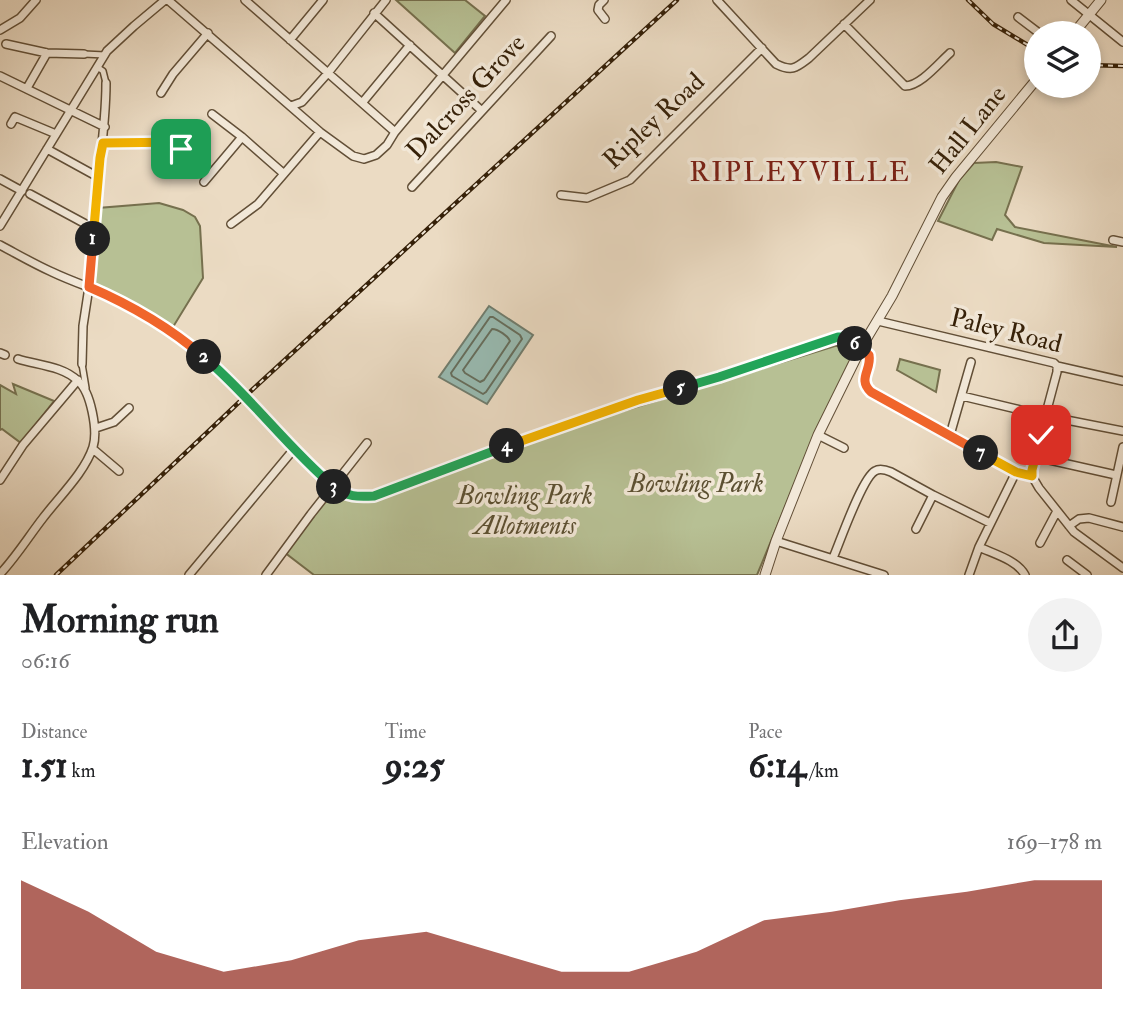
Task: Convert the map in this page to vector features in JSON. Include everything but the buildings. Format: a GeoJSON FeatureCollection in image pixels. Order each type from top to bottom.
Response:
{"type":"FeatureCollection","features":[{"type":"Feature","properties":{"kind":"street"},"geometry":{"type":"LineString","coordinates":[[0,30],[20,18],[36,0]]}},
{"type":"Feature","properties":{"kind":"street"},"geometry":{"type":"LineString","coordinates":[[0,226],[26,192],[47,149],[105,55],[134,26],[167,0],[320,132],[343,150],[364,159],[376,155],[387,145],[506,0]]}},
{"type":"Feature","properties":{"kind":"street"},"geometry":{"type":"LineString","coordinates":[[245,0],[395,132]]}},
{"type":"Feature","properties":{"kind":"street"},"geometry":{"type":"LineString","coordinates":[[255,8],[261,0]]}},
{"type":"Feature","properties":{"kind":"street"},"geometry":{"type":"LineString","coordinates":[[290,40],[323,0]]}},
{"type":"Feature","properties":{"kind":"street"},"geometry":{"type":"LineString","coordinates":[[291,106],[302,102],[328,73],[386,0]]}},
{"type":"Feature","properties":{"kind":"street"},"geometry":{"type":"LineString","coordinates":[[604,0],[598,10],[605,19]]}},
{"type":"Feature","properties":{"kind":"street"},"geometry":{"type":"LineString","coordinates":[[717,0],[776,64],[785,69],[798,66],[870,0]]}},
{"type":"Feature","properties":{"kind":"street"},"geometry":{"type":"LineString","coordinates":[[1071,0],[1123,42]]}},
{"type":"Feature","properties":{"kind":"street"},"geometry":{"type":"LineString","coordinates":[[1083,21],[1101,0]]}},
{"type":"Feature","properties":{"kind":"street"},"geometry":{"type":"LineString","coordinates":[[374,13],[482,111]]}},
{"type":"Feature","properties":{"kind":"street"},"geometry":{"type":"LineString","coordinates":[[1018,17],[1024,22]]}},
{"type":"Feature","properties":{"kind":"street"},"geometry":{"type":"LineString","coordinates":[[844,24],[905,86],[918,82],[950,53]]}},
{"type":"Feature","properties":{"kind":"street"},"geometry":{"type":"LineString","coordinates":[[161,93],[173,74],[208,33]]}},
{"type":"Feature","properties":{"kind":"street","name":"Dalcross Grove"},"geometry":{"type":"LineString","coordinates":[[412,187],[551,36]]}},
{"type":"Feature","properties":{"kind":"street"},"geometry":{"type":"LineString","coordinates":[[6,44],[47,53],[105,55]]}},
{"type":"Feature","properties":{"kind":"street"},"geometry":{"type":"LineString","coordinates":[[362,103],[410,46]]}},
{"type":"Feature","properties":{"kind":"street","name":"Ripley Road"},"geometry":{"type":"LineString","coordinates":[[561,195],[587,198],[630,180],[762,48]]}},
{"type":"Feature","properties":{"kind":"street"},"geometry":{"type":"LineString","coordinates":[[27,88],[47,53]]}},
{"type":"Feature","properties":{"kind":"street"},"geometry":{"type":"LineString","coordinates":[[2,573],[78,475],[93,449],[96,428],[82,364],[83,326],[104,127],[106,83],[103,71],[97,66]]}},
{"type":"Feature","properties":{"kind":"street"},"geometry":{"type":"LineString","coordinates":[[0,76],[104,127]]}},
{"type":"Feature","properties":{"kind":"street","name":"Hall Lane"},"geometry":{"type":"LineString","coordinates":[[765,575],[818,435],[942,197],[1024,95]]}},
{"type":"Feature","properties":{"kind":"street"},"geometry":{"type":"LineString","coordinates":[[212,114],[284,173]]}},
{"type":"Feature","properties":{"kind":"street"},"geometry":{"type":"LineString","coordinates":[[16,122],[56,134]]}},
{"type":"Feature","properties":{"kind":"street"},"geometry":{"type":"LineString","coordinates":[[103,143],[182,146],[185,132],[180,128]]}},
{"type":"Feature","properties":{"kind":"street"},"geometry":{"type":"LineString","coordinates":[[232,225],[258,204],[320,132]]}},
{"type":"Feature","properties":{"kind":"street"},"geometry":{"type":"LineString","coordinates":[[204,182],[242,137]]}},
{"type":"Feature","properties":{"kind":"street"},"geometry":{"type":"LineString","coordinates":[[47,149],[98,177]]}},
{"type":"Feature","properties":{"kind":"street"},"geometry":{"type":"LineString","coordinates":[[0,179],[93,228]]}},
{"type":"Feature","properties":{"kind":"street"},"geometry":{"type":"LineString","coordinates":[[1113,240],[1123,242]]}},
{"type":"Feature","properties":{"kind":"street"},"geometry":{"type":"LineString","coordinates":[[0,245],[51,272],[122,301],[172,331],[237,387],[294,449],[343,494],[374,496],[638,400],[719,377],[838,337],[844,337],[869,355],[865,383],[871,392],[1016,472],[1032,476]]}},
{"type":"Feature","properties":{"kind":"street","name":"Paley Road"},"geometry":{"type":"LineString","coordinates":[[878,321],[1123,380]]}},
{"type":"Feature","properties":{"kind":"street"},"geometry":{"type":"LineString","coordinates":[[2,354],[65,372],[86,389]]}},
{"type":"Feature","properties":{"kind":"street"},"geometry":{"type":"LineString","coordinates":[[950,435],[971,362]]}},
{"type":"Feature","properties":{"kind":"street"},"geometry":{"type":"LineString","coordinates":[[1057,366],[1032,476],[1069,526],[1123,568]]}},
{"type":"Feature","properties":{"kind":"street"},"geometry":{"type":"LineString","coordinates":[[0,480],[23,445],[78,380]]}},
{"type":"Feature","properties":{"kind":"street"},"geometry":{"type":"LineString","coordinates":[[962,396],[1123,431]]}},
{"type":"Feature","properties":{"kind":"street"},"geometry":{"type":"LineString","coordinates":[[96,428],[114,422],[129,408]]}},
{"type":"Feature","properties":{"kind":"street"},"geometry":{"type":"LineString","coordinates":[[818,435],[844,448]]}},
{"type":"Feature","properties":{"kind":"street"},"geometry":{"type":"LineString","coordinates":[[266,575],[367,443]]}},
{"type":"Feature","properties":{"kind":"street"},"geometry":{"type":"LineString","coordinates":[[1111,502],[1123,447]]}},
{"type":"Feature","properties":{"kind":"street"},"geometry":{"type":"LineString","coordinates":[[93,449],[118,471]]}},
{"type":"Feature","properties":{"kind":"street"},"geometry":{"type":"LineString","coordinates":[[189,575],[294,449]]}},
{"type":"Feature","properties":{"kind":"street"},"geometry":{"type":"LineString","coordinates":[[1045,459],[1116,475]]}},
{"type":"Feature","properties":{"kind":"street"},"geometry":{"type":"LineString","coordinates":[[833,558],[861,491],[875,470],[891,472],[990,523]]}},
{"type":"Feature","properties":{"kind":"street"},"geometry":{"type":"LineString","coordinates":[[969,575],[979,547],[1016,472]]}},
{"type":"Feature","properties":{"kind":"street"},"geometry":{"type":"LineString","coordinates":[[916,529],[933,495]]}},
{"type":"Feature","properties":{"kind":"street"},"geometry":{"type":"LineString","coordinates":[[1040,543],[1057,511]]}},
{"type":"Feature","properties":{"kind":"street"},"geometry":{"type":"LineString","coordinates":[[1069,526],[1079,519],[1089,518],[1123,527]]}},
{"type":"Feature","properties":{"kind":"street"},"geometry":{"type":"LineString","coordinates":[[776,541],[884,575]]}},
{"type":"Feature","properties":{"kind":"street"},"geometry":{"type":"LineString","coordinates":[[979,547],[1016,564],[1025,575]]}},
{"type":"Feature","properties":{"kind":"street"},"geometry":{"type":"LineString","coordinates":[[1067,560],[1087,575]]}},
{"type":"Feature","properties":{"kind":"green space"},"geometry":{"type":"Polygon","coordinates":[[[396,0],[465,0],[485,16],[455,53],[396,0]]]}},
{"type":"Feature","properties":{"kind":"green space"},"geometry":{"type":"Polygon","coordinates":[[[996,162],[1022,167],[1005,215],[1015,227],[1117,247],[1044,243],[997,229],[992,240],[938,221],[959,180],[974,163],[996,162]]]}},
{"type":"Feature","properties":{"kind":"green space"},"geometry":{"type":"Polygon","coordinates":[[[159,203],[183,210],[195,217],[200,226],[203,278],[173,327],[128,300],[95,288],[98,208],[159,203]]]}},
{"type":"Feature","properties":{"kind":"green space","name":"Bowling Park"},"geometry":{"type":"Polygon","coordinates":[[[835,346],[847,346],[856,353],[819,425],[757,575],[314,575],[284,552],[333,486],[343,494],[374,496],[500,449],[835,346]]]}},
{"type":"Feature","properties":{"kind":"green space"},"geometry":{"type":"Polygon","coordinates":[[[900,359],[940,370],[936,392],[897,370],[900,359]]]}},
{"type":"Feature","properties":{"kind":"green space"},"geometry":{"type":"Polygon","coordinates":[[[13,384],[54,401],[21,443],[0,430],[0,385],[16,394],[13,384]]]}},
{"type":"Feature","properties":{"kind":"water"},"geometry":{"type":"Polygon","coordinates":[[[489,306],[533,335],[487,404],[439,377],[489,306]]]}},
{"type":"Feature","properties":{"kind":"railway"},"geometry":{"type":"LineString","coordinates":[[56,575],[252,390],[677,0]]}},
{"type":"Feature","properties":{"kind":"railway"},"geometry":{"type":"LineString","coordinates":[[968,0],[993,24],[1024,43]]}},
{"type":"Feature","properties":{"kind":"railway"},"geometry":{"type":"LineString","coordinates":[[1101,65],[1123,66]]}},
{"type":"Feature","properties":{"kind":"district","name":"RIPLEYVILLE"},"geometry":{"type":"Point","coordinates":[800,172]}},
{"type":"Feature","properties":{"kind":"route"},"geometry":{"type":"LineString","coordinates":[[181,149],[183,142],[103,143],[89,287],[122,301],[172,331],[197,351],[237,387],[312,468],[343,494],[374,496],[638,400],[719,377],[838,337],[844,337],[869,355],[865,383],[871,392],[1016,472],[1032,476],[1041,435]]}},
{"type":"Feature","properties":{"kind":"park label","name":"Bowling Park Allotments"},"geometry":{"type":"Point","coordinates":[525,511]}}]}
